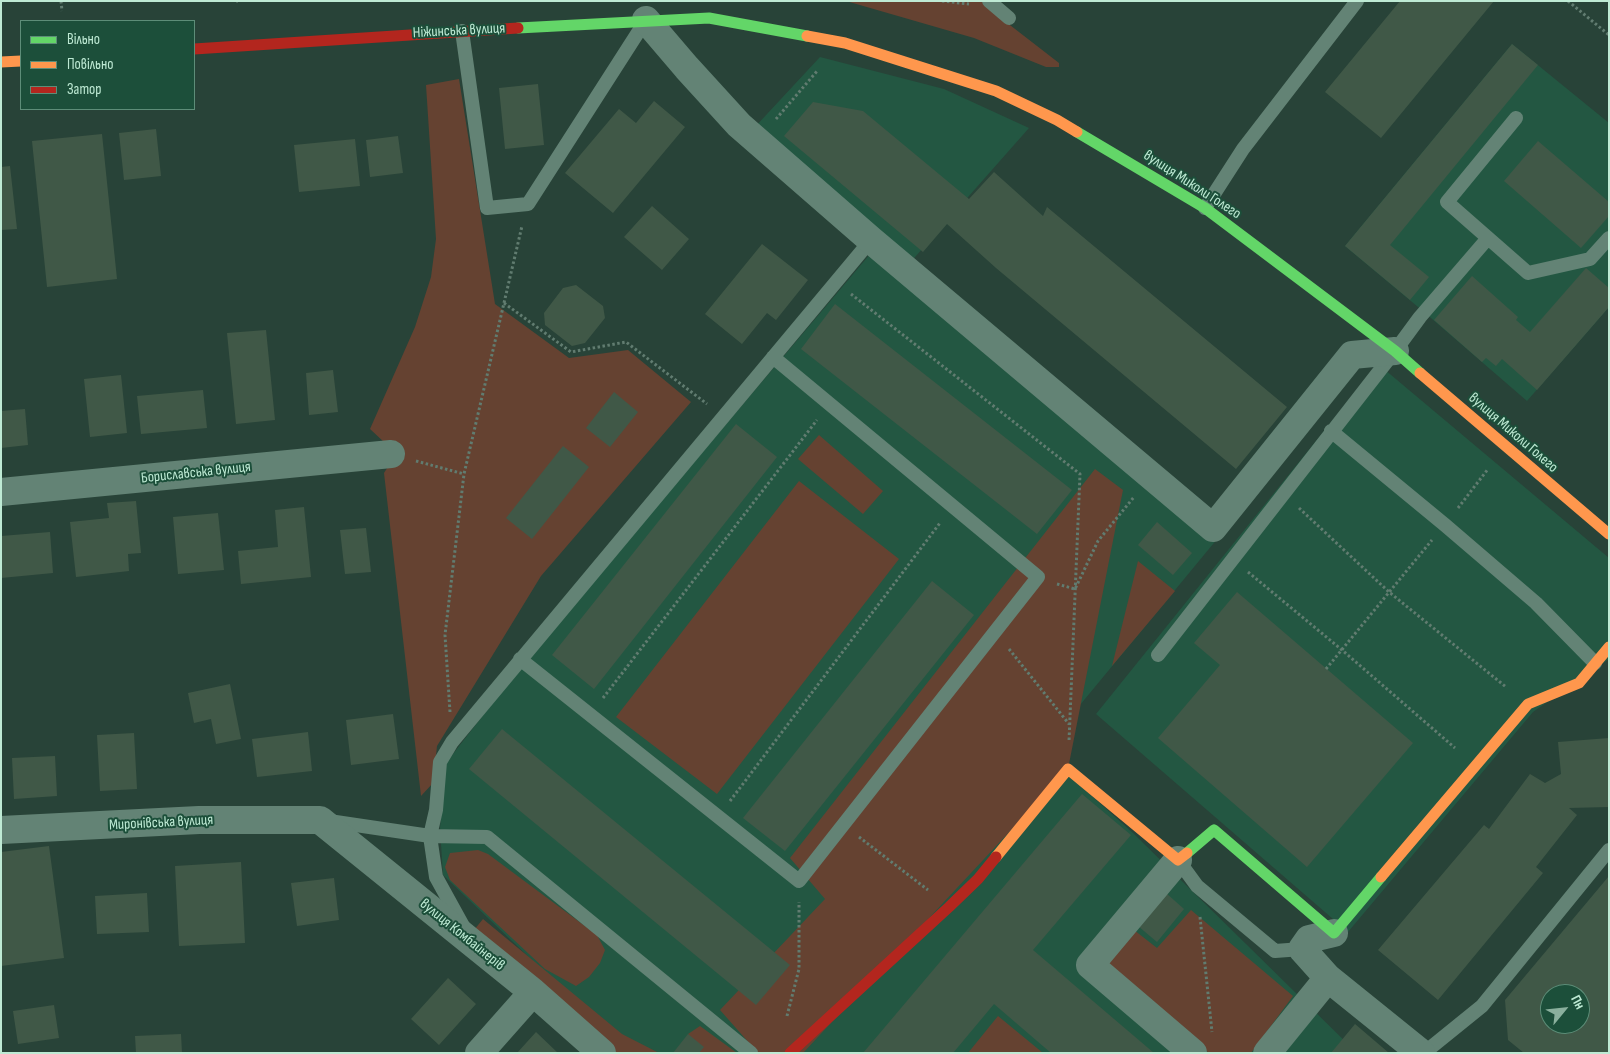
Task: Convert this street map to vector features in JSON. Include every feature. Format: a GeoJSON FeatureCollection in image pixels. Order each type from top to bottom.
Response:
{"type":"FeatureCollection","features":[{"type":"Feature","properties":{"kind":"main road","name":"вулиця Миколи Голего"},"geometry":{"type":"LineString","coordinates":[[710,10],[845,43],[939,72],[996,92],[1057,120],[1205,208],[1394,352],[1609,534]]}},
{"type":"Feature","properties":{"kind":"main road","name":"Ніжинська вулиця"},"geometry":{"type":"LineString","coordinates":[[195,49],[646,20],[710,10]]}},
{"type":"Feature","properties":{"kind":"main road"},"geometry":{"type":"LineString","coordinates":[[1,62],[20,61]]}},
{"type":"Feature","properties":{"kind":"main road"},"geometry":{"type":"LineString","coordinates":[[790,1053],[950,907],[978,879],[1068,769],[1178,860],[1214,830],[1334,933],[1528,704],[1579,683],[1609,647]]}},
{"type":"Feature","properties":{"kind":"street"},"geometry":{"type":"LineString","coordinates":[[646,20],[739,125],[871,240],[1213,528],[1352,355],[1394,352]]}},
{"type":"Feature","properties":{"kind":"street","name":"Бориславська вулиця"},"geometry":{"type":"LineString","coordinates":[[1,492],[391,454]]}},
{"type":"Feature","properties":{"kind":"street","name":"Миронівська вулиця"},"geometry":{"type":"LineString","coordinates":[[1,830],[200,820],[320,820]]}},
{"type":"Feature","properties":{"kind":"street","name":"вулиця Комбайнерів"},"geometry":{"type":"LineString","coordinates":[[320,820],[533,992],[602,1053]]}},
{"type":"Feature","properties":{"kind":"street"},"geometry":{"type":"LineString","coordinates":[[1178,860],[1090,965],[1193,1053]]}},
{"type":"Feature","properties":{"kind":"street"},"geometry":{"type":"LineString","coordinates":[[1334,933],[1309,939],[1302,950],[1328,978],[1422,1053]]}},
{"type":"Feature","properties":{"kind":"street"},"geometry":{"type":"LineString","coordinates":[[1267,1053],[1328,978]]}},
{"type":"Feature","properties":{"kind":"street"},"geometry":{"type":"LineString","coordinates":[[479,1053],[533,992]]}},
{"type":"Feature","properties":{"kind":"lane"},"geometry":{"type":"LineString","coordinates":[[989,1],[1009,18]]}},
{"type":"Feature","properties":{"kind":"lane"},"geometry":{"type":"LineString","coordinates":[[1205,208],[1243,149],[1357,1]]}},
{"type":"Feature","properties":{"kind":"lane"},"geometry":{"type":"LineString","coordinates":[[462,31],[488,208],[528,204],[646,20]]}},
{"type":"Feature","properties":{"kind":"lane"},"geometry":{"type":"LineString","coordinates":[[1516,118],[1447,202],[1528,273],[1590,260],[1609,238]]}},
{"type":"Feature","properties":{"kind":"lane"},"geometry":{"type":"LineString","coordinates":[[1158,655],[1420,317],[1488,238]]}},
{"type":"Feature","properties":{"kind":"lane"},"geometry":{"type":"LineString","coordinates":[[471,942],[436,877],[430,836],[436,810],[440,762],[452,742],[520,659],[871,240]]}},
{"type":"Feature","properties":{"kind":"lane"},"geometry":{"type":"LineString","coordinates":[[520,659],[799,881],[1038,577],[772,357]]}},
{"type":"Feature","properties":{"kind":"lane"},"geometry":{"type":"LineString","coordinates":[[1331,431],[1536,603],[1591,668],[1609,671]]}},
{"type":"Feature","properties":{"kind":"lane"},"geometry":{"type":"LineString","coordinates":[[320,820],[430,836],[487,836],[751,1053]]}},
{"type":"Feature","properties":{"kind":"lane"},"geometry":{"type":"LineString","coordinates":[[1422,1053],[1482,1006],[1609,850]]}},
{"type":"Feature","properties":{"kind":"lane"},"geometry":{"type":"LineString","coordinates":[[1178,860],[1197,886],[1274,951],[1302,950]]}},
{"type":"Feature","properties":{"kind":"path"},"geometry":{"type":"LineString","coordinates":[[61,1],[62,12]]}},
{"type":"Feature","properties":{"kind":"path"},"geometry":{"type":"LineString","coordinates":[[1568,1],[1609,35]]}},
{"type":"Feature","properties":{"kind":"path"},"geometry":{"type":"LineString","coordinates":[[757,141],[818,70]]}},
{"type":"Feature","properties":{"kind":"path"},"geometry":{"type":"LineString","coordinates":[[452,742],[445,635],[464,474],[528,204]]}},
{"type":"Feature","properties":{"kind":"path"},"geometry":{"type":"LineString","coordinates":[[835,282],[1080,474],[1068,769]]}},
{"type":"Feature","properties":{"kind":"path"},"geometry":{"type":"LineString","coordinates":[[504,303],[570,352],[626,342],[723,416]]}},
{"type":"Feature","properties":{"kind":"path"},"geometry":{"type":"LineString","coordinates":[[590,715],[829,404]]}},
{"type":"Feature","properties":{"kind":"path"},"geometry":{"type":"LineString","coordinates":[[391,454],[464,474]]}},
{"type":"Feature","properties":{"kind":"path"},"geometry":{"type":"LineString","coordinates":[[1326,669],[1445,525],[1488,469]]}},
{"type":"Feature","properties":{"kind":"path"},"geometry":{"type":"LineString","coordinates":[[1075,589],[1098,541],[1152,476]]}},
{"type":"Feature","properties":{"kind":"path"},"geometry":{"type":"LineString","coordinates":[[1284,493],[1389,592],[1528,704]]}},
{"type":"Feature","properties":{"kind":"path"},"geometry":{"type":"LineString","coordinates":[[718,816],[953,506]]}},
{"type":"Feature","properties":{"kind":"path"},"geometry":{"type":"LineString","coordinates":[[1232,559],[1342,650],[1476,766]]}},
{"type":"Feature","properties":{"kind":"path"},"geometry":{"type":"LineString","coordinates":[[995,632],[1070,724]]}},
{"type":"Feature","properties":{"kind":"path"},"geometry":{"type":"LineString","coordinates":[[843,825],[950,907]]}},
{"type":"Feature","properties":{"kind":"path"},"geometry":{"type":"LineString","coordinates":[[785,1025],[799,969],[799,881]]}},
{"type":"Feature","properties":{"kind":"path"},"geometry":{"type":"LineString","coordinates":[[1197,886],[1212,1033]]}},
{"type":"Feature","properties":{"kind":"shaded area"},"geometry":{"type":"Polygon","coordinates":[[[846,1],[982,1],[1059,63],[1059,67],[1046,67],[974,38],[846,1]]]}},
{"type":"Feature","properties":{"kind":"shaded area"},"geometry":{"type":"Polygon","coordinates":[[[1512,44],[1609,123],[1609,307],[1527,401],[1345,246],[1512,44]]]}},
{"type":"Feature","properties":{"kind":"shaded area"},"geometry":{"type":"Polygon","coordinates":[[[820,57],[944,89],[1029,128],[908,265],[754,128],[820,57]]]}},
{"type":"Feature","properties":{"kind":"shaded area"},"geometry":{"type":"Polygon","coordinates":[[[459,79],[495,304],[569,358],[628,350],[691,402],[541,576],[437,746],[433,783],[421,796],[384,473],[391,462],[385,443],[370,429],[415,327],[431,277],[436,239],[426,85],[459,79]]]}},
{"type":"Feature","properties":{"kind":"shaded area"},"geometry":{"type":"Polygon","coordinates":[[[871,253],[1218,538],[1042,751],[1133,833],[1357,1053],[629,1053],[443,875],[440,828],[446,763],[522,665],[871,253]]]}},
{"type":"Feature","properties":{"kind":"shaded area"},"geometry":{"type":"Polygon","coordinates":[[[1378,364],[1609,558],[1609,659],[1533,712],[1348,932],[1096,714],[1378,364]]]}},
{"type":"Feature","properties":{"kind":"shaded area"},"geometry":{"type":"Polygon","coordinates":[[[819,435],[883,491],[863,514],[798,459],[819,435]]]}},
{"type":"Feature","properties":{"kind":"shaded area"},"geometry":{"type":"Polygon","coordinates":[[[1095,469],[1123,490],[1068,769],[803,1053],[758,1053],[720,1010],[825,899],[790,858],[1095,469]]]}},
{"type":"Feature","properties":{"kind":"shaded area"},"geometry":{"type":"Polygon","coordinates":[[[799,481],[899,559],[717,794],[616,717],[799,481]]]}},
{"type":"Feature","properties":{"kind":"shaded area"},"geometry":{"type":"Polygon","coordinates":[[[1138,561],[1175,591],[1112,666],[1138,561]]]}},
{"type":"Feature","properties":{"kind":"shaded area"},"geometry":{"type":"Polygon","coordinates":[[[478,850],[488,854],[597,935],[605,950],[600,963],[589,977],[576,986],[545,969],[450,880],[445,867],[450,853],[478,850]]]}},
{"type":"Feature","properties":{"kind":"shaded area"},"geometry":{"type":"Polygon","coordinates":[[[1191,910],[1293,996],[1251,1053],[1209,1053],[1104,963],[1134,930],[1157,948],[1191,910]]]}},
{"type":"Feature","properties":{"kind":"shaded area"},"geometry":{"type":"Polygon","coordinates":[[[483,919],[622,1034],[659,1053],[616,1053],[474,930],[483,919]]]}},
{"type":"Feature","properties":{"kind":"shaded area"},"geometry":{"type":"Polygon","coordinates":[[[998,1016],[1043,1053],[968,1053],[998,1016]]]}},
{"type":"Feature","properties":{"kind":"shaded area"},"geometry":{"type":"Polygon","coordinates":[[[700,1026],[737,1053],[699,1053],[688,1034],[700,1026]]]}},
{"type":"Feature","properties":{"kind":"building"},"geometry":{"type":"Polygon","coordinates":[[[1400,1],[1494,1],[1381,138],[1325,92],[1400,1]]]}},
{"type":"Feature","properties":{"kind":"building"},"geometry":{"type":"Polygon","coordinates":[[[1512,44],[1538,65],[1390,245],[1429,277],[1410,300],[1345,246],[1512,44]]]}},
{"type":"Feature","properties":{"kind":"building"},"geometry":{"type":"Polygon","coordinates":[[[538,84],[544,145],[505,149],[499,88],[538,84]]]}},
{"type":"Feature","properties":{"kind":"building"},"geometry":{"type":"Polygon","coordinates":[[[654,101],[685,127],[613,213],[565,173],[619,109],[636,123],[654,101]]]}},
{"type":"Feature","properties":{"kind":"building"},"geometry":{"type":"Polygon","coordinates":[[[813,102],[863,111],[969,199],[994,172],[1043,216],[1047,207],[1287,407],[1236,469],[996,268],[947,224],[923,252],[784,136],[813,102]]]}},
{"type":"Feature","properties":{"kind":"building"},"geometry":{"type":"Polygon","coordinates":[[[156,129],[161,176],[124,180],[119,133],[156,129]]]}},
{"type":"Feature","properties":{"kind":"building"},"geometry":{"type":"Polygon","coordinates":[[[102,134],[117,279],[47,287],[32,141],[102,134]]]}},
{"type":"Feature","properties":{"kind":"building"},"geometry":{"type":"Polygon","coordinates":[[[398,136],[403,173],[370,177],[366,140],[398,136]]]}},
{"type":"Feature","properties":{"kind":"building"},"geometry":{"type":"Polygon","coordinates":[[[355,139],[360,186],[299,192],[294,145],[355,139]]]}},
{"type":"Feature","properties":{"kind":"building"},"geometry":{"type":"Polygon","coordinates":[[[1538,141],[1609,202],[1609,216],[1581,248],[1504,181],[1538,141]]]}},
{"type":"Feature","properties":{"kind":"building"},"geometry":{"type":"Polygon","coordinates":[[[10,166],[17,229],[1,230],[1,167],[10,166]]]}},
{"type":"Feature","properties":{"kind":"building"},"geometry":{"type":"Polygon","coordinates":[[[652,206],[689,239],[662,270],[624,237],[652,206]]]}},
{"type":"Feature","properties":{"kind":"building"},"geometry":{"type":"Polygon","coordinates":[[[762,244],[808,280],[776,320],[767,313],[742,344],[705,314],[762,244]]]}},
{"type":"Feature","properties":{"kind":"building"},"geometry":{"type":"Polygon","coordinates":[[[1586,268],[1609,288],[1609,307],[1537,390],[1502,359],[1496,366],[1486,358],[1482,362],[1434,320],[1472,276],[1518,317],[1516,320],[1530,332],[1586,268]]]}},
{"type":"Feature","properties":{"kind":"building"},"geometry":{"type":"Polygon","coordinates":[[[576,285],[603,306],[605,318],[585,343],[572,346],[545,325],[544,313],[563,288],[576,285]]]}},
{"type":"Feature","properties":{"kind":"building"},"geometry":{"type":"Polygon","coordinates":[[[835,304],[1072,490],[1037,534],[801,349],[835,304]]]}},
{"type":"Feature","properties":{"kind":"building"},"geometry":{"type":"Polygon","coordinates":[[[266,330],[275,420],[236,424],[227,333],[266,330]]]}},
{"type":"Feature","properties":{"kind":"building"},"geometry":{"type":"Polygon","coordinates":[[[333,370],[338,412],[309,415],[306,373],[333,370]]]}},
{"type":"Feature","properties":{"kind":"building"},"geometry":{"type":"Polygon","coordinates":[[[121,375],[127,433],[90,437],[84,379],[121,375]]]}},
{"type":"Feature","properties":{"kind":"building"},"geometry":{"type":"Polygon","coordinates":[[[203,390],[207,428],[141,434],[137,396],[203,390]]]}},
{"type":"Feature","properties":{"kind":"building"},"geometry":{"type":"Polygon","coordinates":[[[614,392],[638,412],[610,447],[586,428],[614,392]]]}},
{"type":"Feature","properties":{"kind":"building"},"geometry":{"type":"Polygon","coordinates":[[[25,409],[28,445],[1,448],[1,411],[25,409]]]}},
{"type":"Feature","properties":{"kind":"building"},"geometry":{"type":"Polygon","coordinates":[[[736,424],[777,457],[594,689],[552,655],[736,424]]]}},
{"type":"Feature","properties":{"kind":"building"},"geometry":{"type":"Polygon","coordinates":[[[563,446],[589,467],[532,539],[506,518],[563,446]]]}},
{"type":"Feature","properties":{"kind":"building"},"geometry":{"type":"Polygon","coordinates":[[[136,501],[141,553],[128,554],[129,571],[76,577],[70,522],[109,518],[107,503],[136,501]]]}},
{"type":"Feature","properties":{"kind":"building"},"geometry":{"type":"Polygon","coordinates":[[[304,507],[311,577],[241,584],[238,551],[278,547],[275,510],[304,507]]]}},
{"type":"Feature","properties":{"kind":"building"},"geometry":{"type":"Polygon","coordinates":[[[218,513],[224,570],[178,574],[173,517],[218,513]]]}},
{"type":"Feature","properties":{"kind":"building"},"geometry":{"type":"Polygon","coordinates":[[[1157,522],[1192,553],[1173,575],[1138,545],[1157,522]]]}},
{"type":"Feature","properties":{"kind":"building"},"geometry":{"type":"Polygon","coordinates":[[[366,528],[371,572],[345,574],[340,530],[366,528]]]}},
{"type":"Feature","properties":{"kind":"building"},"geometry":{"type":"Polygon","coordinates":[[[50,532],[53,573],[1,578],[1,536],[50,532]]]}},
{"type":"Feature","properties":{"kind":"building"},"geometry":{"type":"Polygon","coordinates":[[[932,581],[974,615],[785,851],[743,818],[932,581]]]}},
{"type":"Feature","properties":{"kind":"building"},"geometry":{"type":"Polygon","coordinates":[[[1237,592],[1413,743],[1307,867],[1158,738],[1220,665],[1194,643],[1237,592]]]}},
{"type":"Feature","properties":{"kind":"building"},"geometry":{"type":"Polygon","coordinates":[[[230,684],[241,739],[216,744],[211,719],[194,723],[188,693],[230,684]]]}},
{"type":"Feature","properties":{"kind":"building"},"geometry":{"type":"Polygon","coordinates":[[[393,714],[399,759],[351,765],[346,720],[393,714]]]}},
{"type":"Feature","properties":{"kind":"building"},"geometry":{"type":"Polygon","coordinates":[[[502,729],[790,965],[756,1005],[469,769],[502,729]]]}},
{"type":"Feature","properties":{"kind":"building"},"geometry":{"type":"Polygon","coordinates":[[[308,732],[312,771],[257,777],[252,739],[308,732]]]}},
{"type":"Feature","properties":{"kind":"building"},"geometry":{"type":"Polygon","coordinates":[[[134,733],[137,789],[100,791],[97,735],[134,733]]]}},
{"type":"Feature","properties":{"kind":"building"},"geometry":{"type":"Polygon","coordinates":[[[1609,738],[1609,807],[1569,808],[1577,815],[1536,867],[1543,873],[1438,1000],[1378,950],[1484,825],[1489,829],[1530,774],[1545,783],[1561,774],[1558,742],[1609,738]]]}},
{"type":"Feature","properties":{"kind":"building"},"geometry":{"type":"Polygon","coordinates":[[[55,756],[57,796],[14,799],[12,758],[55,756]]]}},
{"type":"Feature","properties":{"kind":"building"},"geometry":{"type":"Polygon","coordinates":[[[1082,794],[1131,835],[1033,950],[1154,1053],[1051,1053],[994,1004],[953,1053],[863,1053],[1082,794]]]}},
{"type":"Feature","properties":{"kind":"building"},"geometry":{"type":"Polygon","coordinates":[[[49,846],[64,958],[1,966],[1,852],[49,846]]]}},
{"type":"Feature","properties":{"kind":"building"},"geometry":{"type":"Polygon","coordinates":[[[241,862],[245,943],[179,946],[175,866],[241,862]]]}},
{"type":"Feature","properties":{"kind":"building"},"geometry":{"type":"Polygon","coordinates":[[[1609,876],[1609,1053],[1524,1053],[1508,1040],[1505,1000],[1609,876]]]}},
{"type":"Feature","properties":{"kind":"building"},"geometry":{"type":"Polygon","coordinates":[[[334,878],[339,920],[297,926],[291,883],[334,878]]]}},
{"type":"Feature","properties":{"kind":"building"},"geometry":{"type":"Polygon","coordinates":[[[147,893],[149,932],[97,934],[95,896],[147,893]]]}},
{"type":"Feature","properties":{"kind":"building"},"geometry":{"type":"Polygon","coordinates":[[[1166,893],[1184,909],[1157,942],[1138,926],[1166,893]]]}},
{"type":"Feature","properties":{"kind":"building"},"geometry":{"type":"Polygon","coordinates":[[[448,978],[476,1004],[439,1045],[411,1019],[448,978]]]}},
{"type":"Feature","properties":{"kind":"building"},"geometry":{"type":"Polygon","coordinates":[[[54,1005],[59,1038],[18,1044],[13,1011],[54,1005]]]}},
{"type":"Feature","properties":{"kind":"building"},"geometry":{"type":"Polygon","coordinates":[[[1355,1024],[1389,1053],[1331,1053],[1355,1024]]]}},
{"type":"Feature","properties":{"kind":"building"},"geometry":{"type":"Polygon","coordinates":[[[536,1032],[558,1053],[517,1053],[536,1032]]]}},
{"type":"Feature","properties":{"kind":"building"},"geometry":{"type":"Polygon","coordinates":[[[181,1034],[182,1053],[136,1053],[135,1036],[181,1034]]]}},
{"type":"Feature","properties":{"kind":"building"},"geometry":{"type":"Polygon","coordinates":[[[688,1034],[704,1047],[699,1053],[673,1053],[688,1034]]]}},
{"type":"Feature","properties":{"kind":"traffic: fast"},"geometry":{"type":"LineString","coordinates":[[518,28],[709,18],[807,36]]}},
{"type":"Feature","properties":{"kind":"traffic: fast"},"geometry":{"type":"LineString","coordinates":[[1077,132],[1205,208],[1395,351],[1420,373]]}},
{"type":"Feature","properties":{"kind":"traffic: fast"},"geometry":{"type":"LineString","coordinates":[[1187,853],[1214,830],[1334,933],[1381,877]]}},
{"type":"Feature","properties":{"kind":"traffic: slow"},"geometry":{"type":"LineString","coordinates":[[807,36],[845,43],[996,91],[1057,120],[1077,132]]}},
{"type":"Feature","properties":{"kind":"traffic: slow"},"geometry":{"type":"LineString","coordinates":[[1,62],[20,61]]}},
{"type":"Feature","properties":{"kind":"traffic: slow"},"geometry":{"type":"LineString","coordinates":[[1420,373],[1609,534]]}},
{"type":"Feature","properties":{"kind":"traffic: slow"},"geometry":{"type":"LineString","coordinates":[[1381,877],[1528,704],[1579,683],[1609,647]]}},
{"type":"Feature","properties":{"kind":"traffic: slow"},"geometry":{"type":"LineString","coordinates":[[996,857],[1068,769],[1178,860],[1187,853]]}},
{"type":"Feature","properties":{"kind":"traffic: jam"},"geometry":{"type":"LineString","coordinates":[[195,49],[518,28]]}},
{"type":"Feature","properties":{"kind":"traffic: jam"},"geometry":{"type":"LineString","coordinates":[[790,1053],[949,907],[978,879],[996,857]]}}]}
